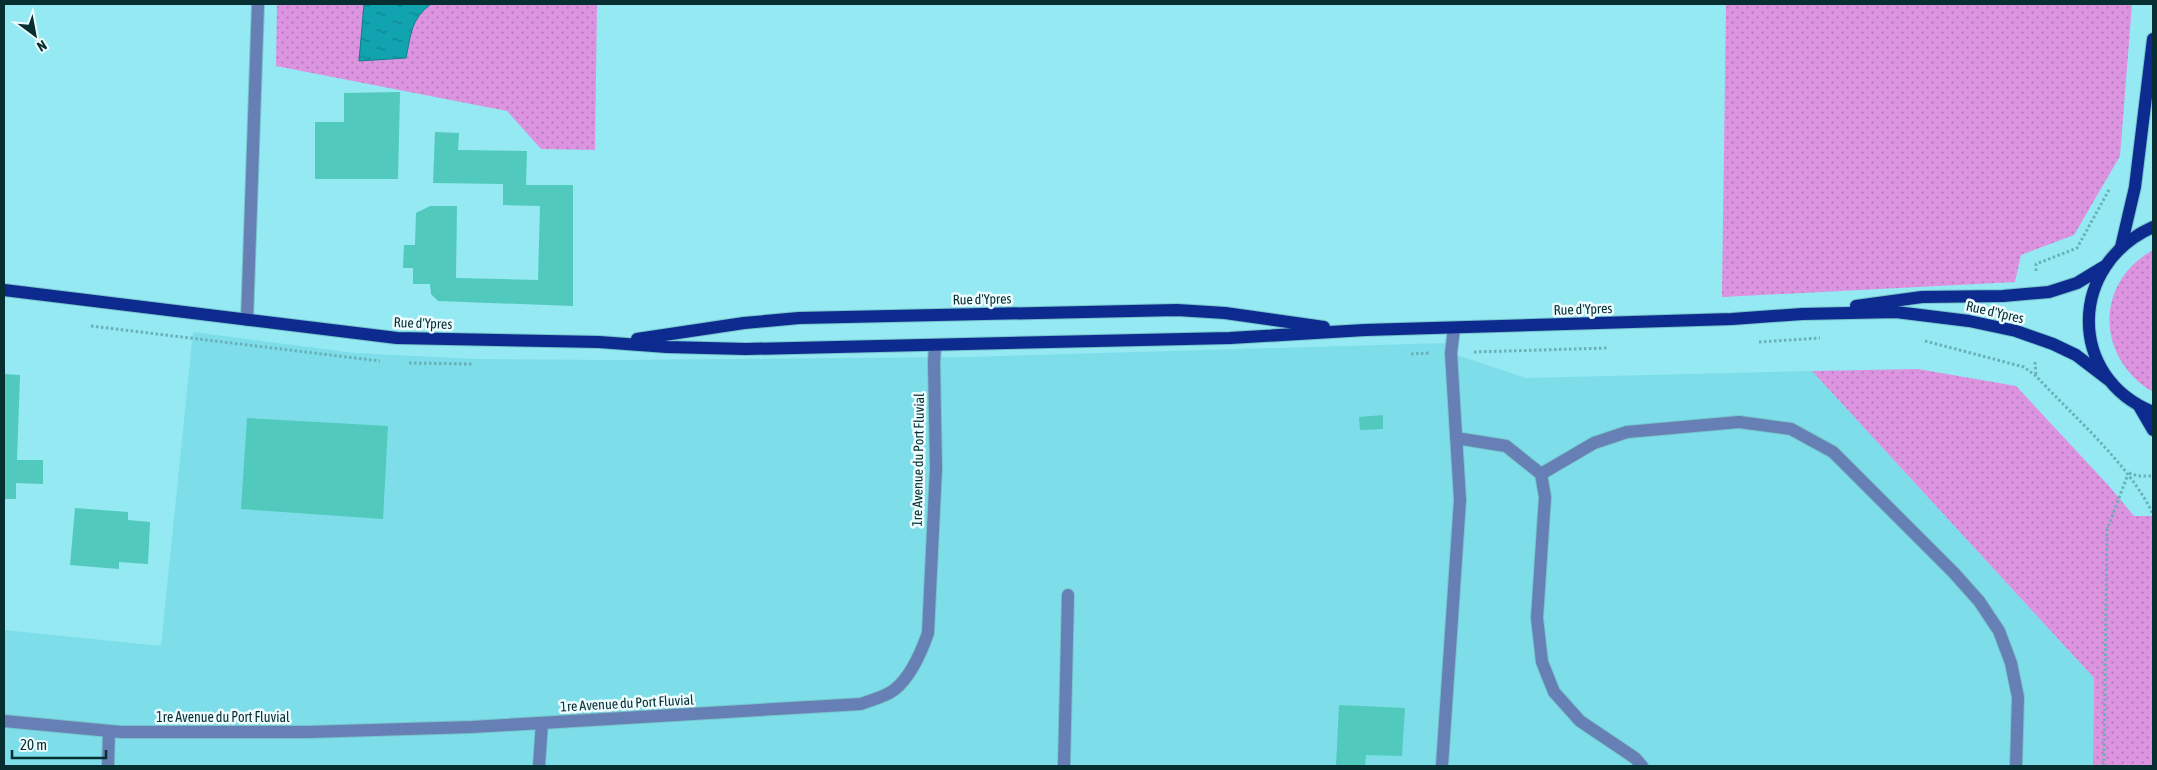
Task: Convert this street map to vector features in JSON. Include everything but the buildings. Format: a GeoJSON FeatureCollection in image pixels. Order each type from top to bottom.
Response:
{"type":"FeatureCollection","features":[{"type":"Feature","properties":{"kind":"main road"},"geometry":{"type":"LineString","coordinates":[[2121,247],[2135,187],[2153,39]]}},
{"type":"Feature","properties":{"kind":"main road"},"geometry":{"type":"LineString","coordinates":[[2153,227],[2132,238],[2121,247],[2098,277],[2090,304],[2089,331],[2096,358],[2110,381],[2128,399],[2153,412]]}},
{"type":"Feature","properties":{"kind":"main road","name":"Rue d'Ypres"},"geometry":{"type":"LineString","coordinates":[[1802,314],[1922,297],[2003,296],[2049,292],[2077,283],[2105,266]]}},
{"type":"Feature","properties":{"kind":"main road","name":"Rue d'Ypres"},"geometry":{"type":"LineString","coordinates":[[4,290],[397,338],[599,342],[667,347],[746,349],[1255,337],[1365,330],[1896,312],[1970,321],[2016,331],[2053,344],[2076,355],[2110,381]]}},
{"type":"Feature","properties":{"kind":"main road","name":"Rue d'Ypres"},"geometry":{"type":"LineString","coordinates":[[599,342],[656,337],[744,323],[799,318],[1177,310],[1225,313],[1310,325],[1365,330]]}},
{"type":"Feature","properties":{"kind":"main road"},"geometry":{"type":"LineString","coordinates":[[2139,406],[2153,430]]}},
{"type":"Feature","properties":{"kind":"street"},"geometry":{"type":"LineString","coordinates":[[247,320],[258,4]]}},
{"type":"Feature","properties":{"kind":"street"},"geometry":{"type":"LineString","coordinates":[[1442,766],[1460,500],[1451,353],[1454,328]]}},
{"type":"Feature","properties":{"kind":"street","name":"1re Avenue du Port Fluvial"},"geometry":{"type":"LineString","coordinates":[[4,721],[109,731],[308,732],[542,723],[861,704],[894,690],[908,674],[921,652],[928,633],[936,468],[935,345]]}},
{"type":"Feature","properties":{"kind":"street"},"geometry":{"type":"LineString","coordinates":[[1541,474],[1594,443],[1627,432],[1739,422],[1791,429],[1833,452],[1980,601],[1998,631],[2011,663],[2018,697],[2016,766]]}},
{"type":"Feature","properties":{"kind":"street"},"geometry":{"type":"LineString","coordinates":[[1456,438],[1506,446],[1541,474],[1545,497],[1537,618],[1542,662],[1554,692],[1580,721],[1634,758],[1642,766]]}},
{"type":"Feature","properties":{"kind":"street"},"geometry":{"type":"LineString","coordinates":[[1064,766],[1068,595]]}},
{"type":"Feature","properties":{"kind":"street"},"geometry":{"type":"LineString","coordinates":[[540,766],[542,723]]}},
{"type":"Feature","properties":{"kind":"street"},"geometry":{"type":"LineString","coordinates":[[108,766],[109,731]]}},
{"type":"Feature","properties":{"kind":"path"},"geometry":{"type":"LineString","coordinates":[[2036,376],[2128,473],[2146,498],[2153,514]]}},
{"type":"Feature","properties":{"kind":"path"},"geometry":{"type":"LineString","coordinates":[[2128,473],[2138,476],[2153,476]]}},
{"type":"Feature","properties":{"kind":"path"},"geometry":{"type":"LineString","coordinates":[[2104,766],[2107,530],[2128,473]]}},
{"type":"Feature","properties":{"kind":"shaded area"},"geometry":{"type":"Polygon","coordinates":[[[277,4],[597,4],[595,150],[541,149],[507,111],[276,66],[277,4]]]}},
{"type":"Feature","properties":{"kind":"shaded area"},"geometry":{"type":"Polygon","coordinates":[[[1726,4],[2132,4],[2120,156],[2074,235],[2021,255],[2015,282],[1722,297],[1726,4]]]}},
{"type":"Feature","properties":{"kind":"shaded area"},"geometry":{"type":"Polygon","coordinates":[[[2153,250],[2153,392],[2134,377],[2121,360],[2112,341],[2110,321],[2112,300],[2120,281],[2134,264],[2153,250]]]}},
{"type":"Feature","properties":{"kind":"shaded area"},"geometry":{"type":"Polygon","coordinates":[[[193,332],[355,353],[476,359],[612,360],[969,357],[1445,343],[1451,353],[1526,378],[1812,371],[2094,678],[2093,766],[4,766],[4,630],[161,646],[193,332]]]}},
{"type":"Feature","properties":{"kind":"shaded area"},"geometry":{"type":"Polygon","coordinates":[[[1918,369],[2016,386],[2109,486],[2134,516],[2153,516],[2153,766],[2093,766],[2094,678],[1812,371],[1918,369]]]}},
{"type":"Feature","properties":{"kind":"water"},"geometry":{"type":"Polygon","coordinates":[[[364,4],[431,4],[419,15],[416,21],[406,58],[359,61],[364,4]]]}}]}
